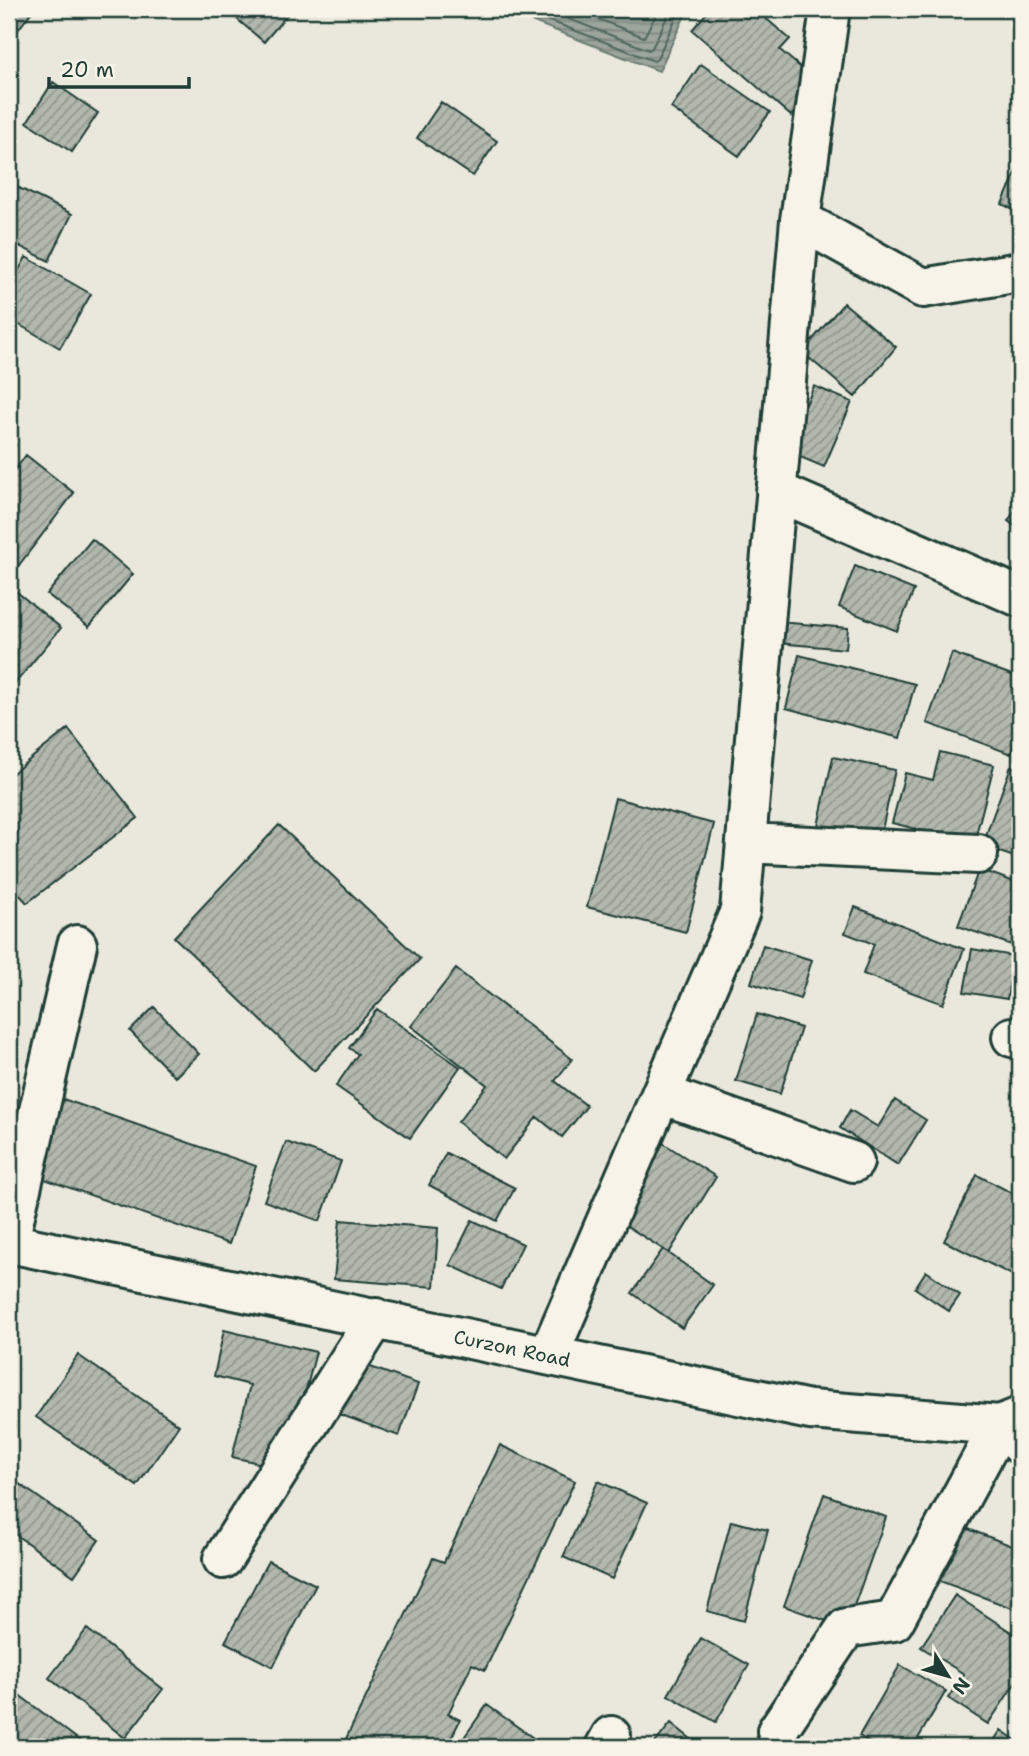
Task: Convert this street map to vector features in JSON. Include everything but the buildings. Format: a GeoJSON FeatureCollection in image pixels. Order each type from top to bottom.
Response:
{"type":"FeatureCollection","features":[{"type":"Feature","properties":{"kind":"street"},"geometry":{"type":"LineString","coordinates":[[549,1354],[740,911],[800,220],[830,9]]}},
{"type":"Feature","properties":{"kind":"street"},"geometry":{"type":"LineString","coordinates":[[800,220],[923,288],[1020,272]]}},
{"type":"Feature","properties":{"kind":"street"},"geometry":{"type":"LineString","coordinates":[[776,491],[1020,597]]}},
{"type":"Feature","properties":{"kind":"street"},"geometry":{"type":"LineString","coordinates":[[746,843],[978,854]]}},
{"type":"Feature","properties":{"kind":"street"},"geometry":{"type":"LineString","coordinates":[[9,1242],[77,945]]}},
{"type":"Feature","properties":{"kind":"street"},"geometry":{"type":"LineString","coordinates":[[661,1094],[854,1162]]}},
{"type":"Feature","properties":{"kind":"street","name":"Curzon Road"},"geometry":{"type":"LineString","coordinates":[[9,1242],[810,1410],[1014,1429]]}},
{"type":"Feature","properties":{"kind":"street"},"geometry":{"type":"LineString","coordinates":[[223,1559],[376,1318]]}},
{"type":"Feature","properties":{"kind":"street"},"geometry":{"type":"LineString","coordinates":[[777,1731],[846,1628],[894,1621],[1014,1429]]}},
{"type":"Feature","properties":{"kind":"water"},"geometry":{"type":"Polygon","coordinates":[[[500,9],[688,9],[659,71],[500,9]]]}}]}
